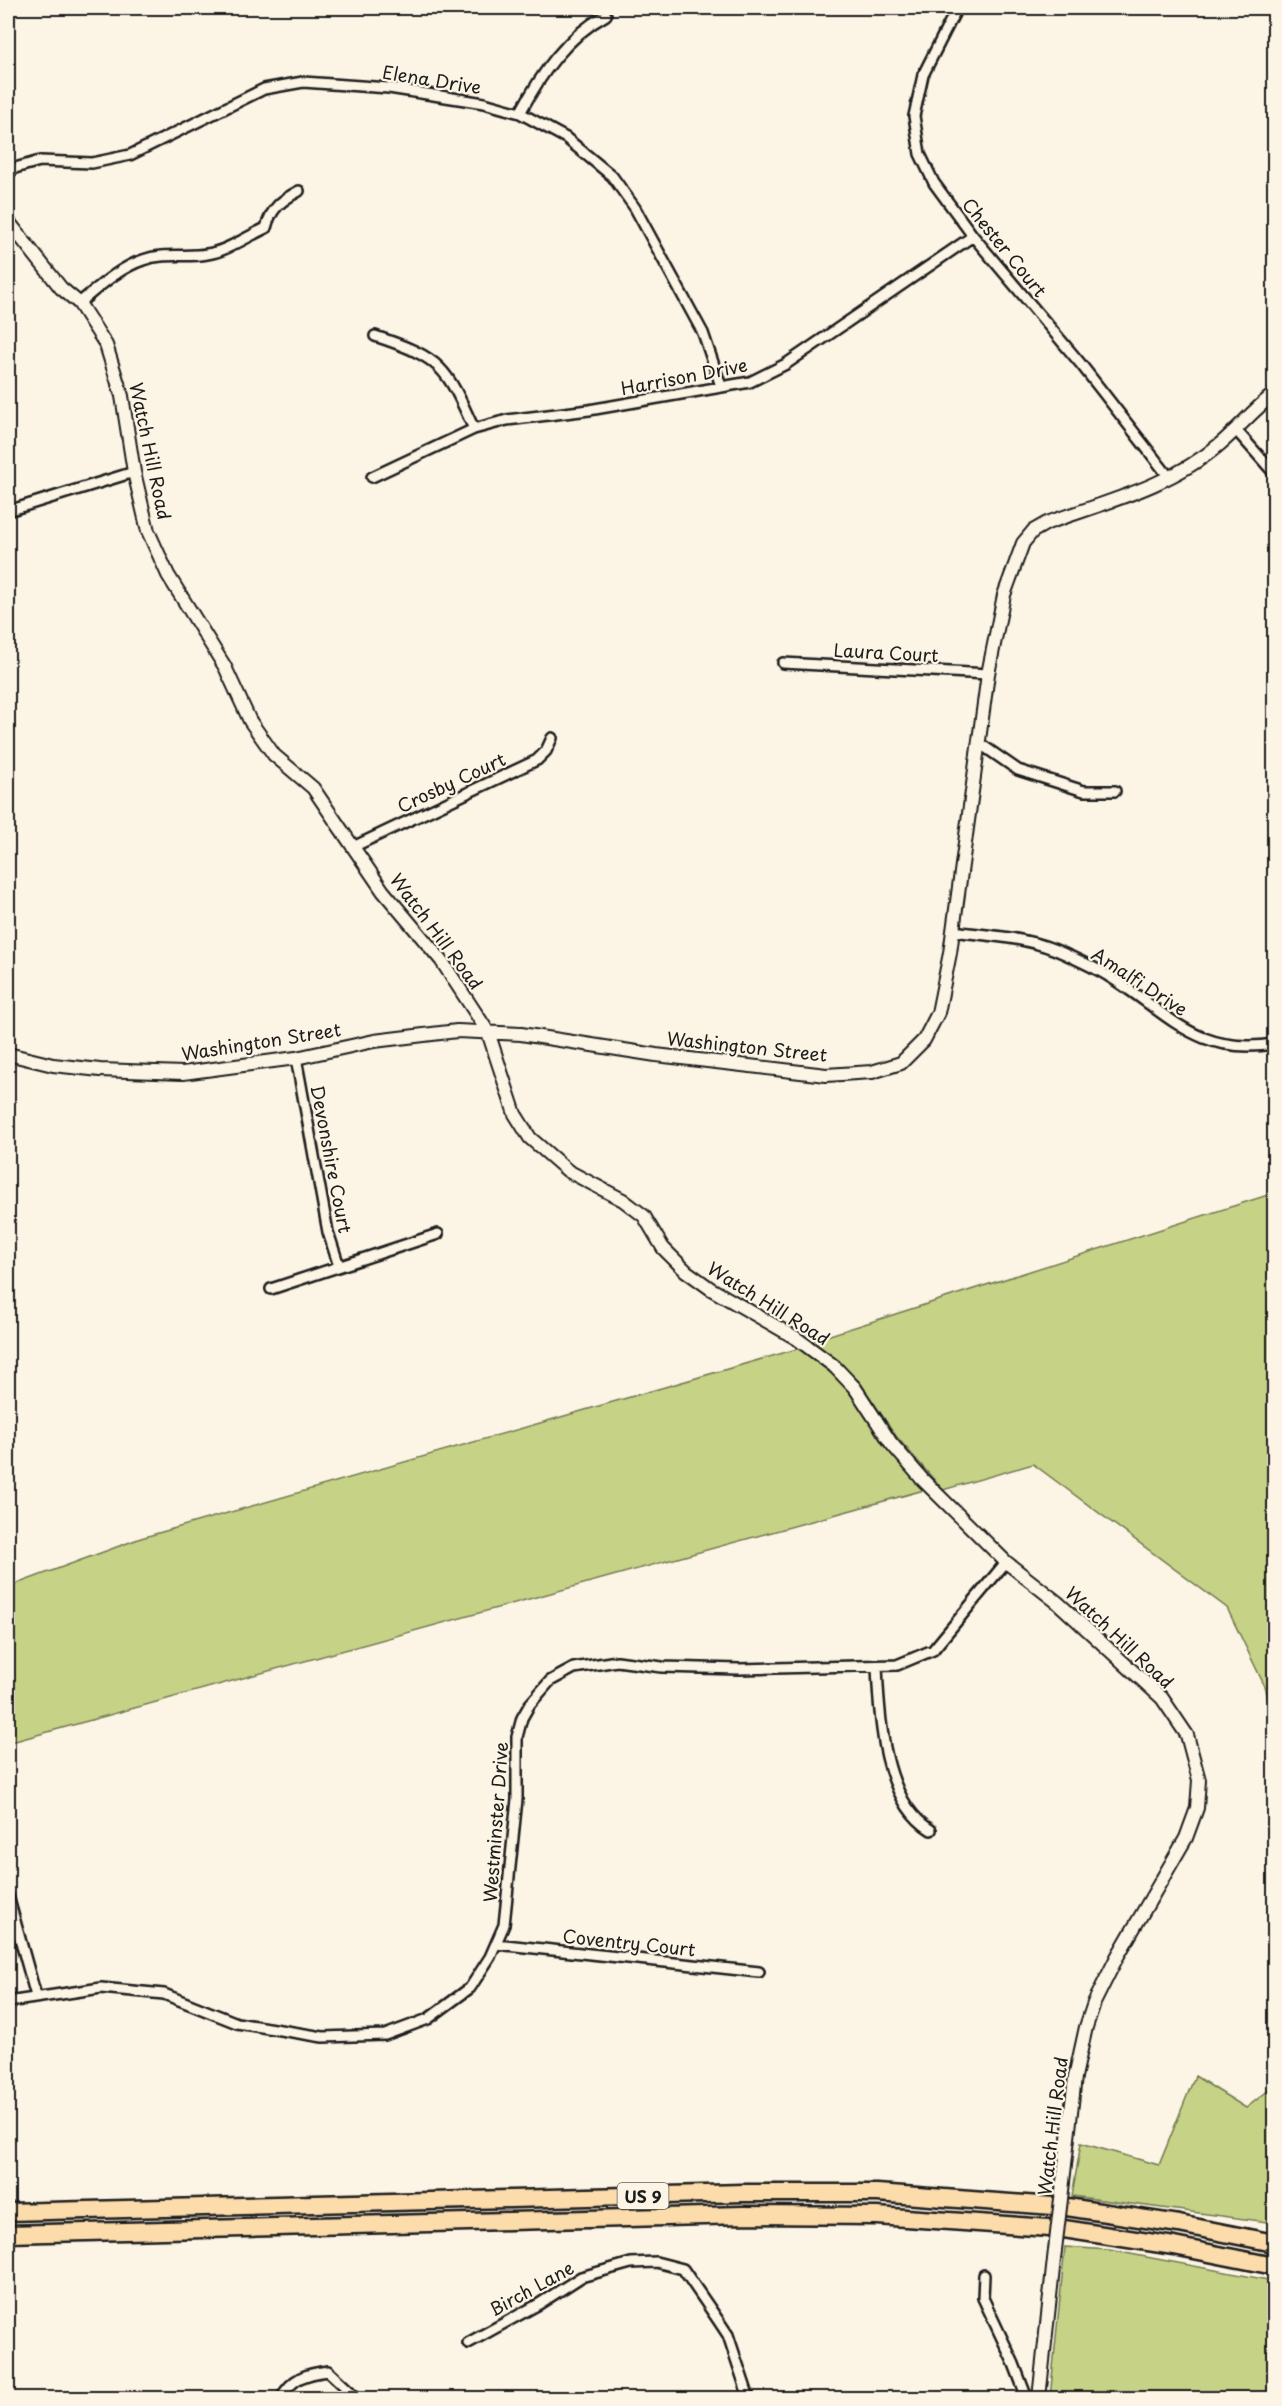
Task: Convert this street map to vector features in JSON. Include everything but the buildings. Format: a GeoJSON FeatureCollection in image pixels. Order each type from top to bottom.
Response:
{"type":"FeatureCollection","features":[{"type":"Feature","properties":{"kind":"highway","name":"US 9"},"geometry":{"type":"LineString","coordinates":[[8,2212],[743,2193],[878,2193],[1067,2207],[1179,2224],[1275,2243]]}},
{"type":"Feature","properties":{"kind":"highway","name":"US 9"},"geometry":{"type":"LineString","coordinates":[[8,2234],[743,2215],[866,2215],[951,2219],[1064,2229],[1184,2247],[1275,2266]]}},
{"type":"Feature","properties":{"kind":"street","name":"Chester Court"},"geometry":{"type":"LineString","coordinates":[[957,8],[923,75],[914,116],[920,154],[929,173],[973,236],[1080,363],[1168,477]]}},
{"type":"Feature","properties":{"kind":"street"},"geometry":{"type":"LineString","coordinates":[[520,113],[537,81],[565,46],[588,25],[606,15]]}},
{"type":"Feature","properties":{"kind":"street","name":"Elena Drive"},"geometry":{"type":"LineString","coordinates":[[8,174],[15,168],[40,161],[92,163],[130,155],[264,89],[303,82],[389,88],[484,103],[520,113],[566,138],[612,176],[634,208],[703,333],[721,386]]}},
{"type":"Feature","properties":{"kind":"street"},"geometry":{"type":"LineString","coordinates":[[79,303],[122,269],[142,260],[158,255],[192,257],[211,254],[266,228],[269,214],[283,199],[299,191]]}},
{"type":"Feature","properties":{"kind":"street","name":"Watch Hill Road"},"geometry":{"type":"LineString","coordinates":[[8,221],[61,288],[79,303],[106,345],[115,366],[134,472],[148,531],[168,575],[225,667],[250,721],[274,755],[313,789],[355,846],[383,891],[441,960],[488,1032],[514,1114],[530,1138],[568,1171],[623,1200],[644,1216],[663,1248],[686,1271],[711,1289],[796,1338],[834,1366],[855,1388],[886,1437],[910,1467],[1006,1562],[1057,1602],[1162,1698],[1187,1736],[1199,1780],[1197,1808],[1186,1838],[1104,1981],[1086,2027],[1075,2077],[1039,2398]]}},
{"type":"Feature","properties":{"kind":"street","name":"Harrison Drive"},"geometry":{"type":"LineString","coordinates":[[372,477],[474,429],[507,420],[589,410],[750,382],[786,364],[973,236]]}},
{"type":"Feature","properties":{"kind":"street"},"geometry":{"type":"LineString","coordinates":[[375,336],[421,353],[435,363],[452,381],[474,429]]}},
{"type":"Feature","properties":{"kind":"street","name":"Washington Street"},"geometry":{"type":"LineString","coordinates":[[8,1054],[53,1065],[100,1070],[183,1073],[296,1058],[374,1041],[457,1031],[520,1034],[656,1055],[826,1075],[872,1072],[901,1063],[924,1040],[938,1013],[953,931],[988,674],[1011,570],[1023,543],[1033,531],[1047,523],[1146,489],[1168,477],[1219,444],[1256,407],[1275,394]]}},
{"type":"Feature","properties":{"kind":"street"},"geometry":{"type":"LineString","coordinates":[[1235,429],[1275,473]]}},
{"type":"Feature","properties":{"kind":"street"},"geometry":{"type":"LineString","coordinates":[[8,510],[134,472]]}},
{"type":"Feature","properties":{"kind":"street","name":"Laura Court"},"geometry":{"type":"LineString","coordinates":[[783,663],[988,674]]}},
{"type":"Feature","properties":{"kind":"street","name":"Crosby Court"},"geometry":{"type":"LineString","coordinates":[[355,846],[537,760],[546,751],[552,738]]}},
{"type":"Feature","properties":{"kind":"street"},"geometry":{"type":"LineString","coordinates":[[979,743],[1018,770],[1084,791],[1115,791]]}},
{"type":"Feature","properties":{"kind":"street","name":"Amalfi Drive"},"geometry":{"type":"LineString","coordinates":[[953,931],[1027,941],[1063,952],[1110,976],[1166,1018],[1209,1041],[1248,1048],[1275,1044]]}},
{"type":"Feature","properties":{"kind":"street","name":"Devonshire Court"},"geometry":{"type":"LineString","coordinates":[[296,1058],[328,1232],[339,1266]]}},
{"type":"Feature","properties":{"kind":"street"},"geometry":{"type":"LineString","coordinates":[[271,1289],[438,1234]]}},
{"type":"Feature","properties":{"kind":"street","name":"Westminster Drive"},"geometry":{"type":"LineString","coordinates":[[8,2002],[101,1988],[164,1994],[237,2023],[323,2037],[386,2035],[428,2019],[470,1988],[504,1924],[517,1799],[517,1737],[530,1704],[550,1681],[573,1668],[617,1661],[662,1668],[897,1665],[933,1650],[1006,1562]]}},
{"type":"Feature","properties":{"kind":"street"},"geometry":{"type":"LineString","coordinates":[[877,1666],[879,1722],[884,1747],[896,1782],[912,1813],[931,1830]]}},
{"type":"Feature","properties":{"kind":"street"},"geometry":{"type":"LineString","coordinates":[[8,1896],[36,1996]]}},
{"type":"Feature","properties":{"kind":"street","name":"Coventry Court"},"geometry":{"type":"LineString","coordinates":[[495,1944],[759,1972]]}},
{"type":"Feature","properties":{"kind":"street","name":"Birch Lane"},"geometry":{"type":"LineString","coordinates":[[468,2343],[539,2304],[581,2277],[632,2263],[656,2262],[683,2269],[728,2335],[749,2398]]}},
{"type":"Feature","properties":{"kind":"street"},"geometry":{"type":"LineString","coordinates":[[984,2274],[983,2298],[1027,2398]]}},
{"type":"Feature","properties":{"kind":"street"},"geometry":{"type":"LineString","coordinates":[[281,2398],[295,2380],[306,2373],[328,2371],[357,2398]]}},
{"type":"Feature","properties":{"kind":"green space"},"geometry":{"type":"Polygon","coordinates":[[[1274,1193],[1274,1735],[1266,1689],[1227,1608],[1033,1464],[943,1490],[896,1436],[859,1381],[811,1341],[1274,1193]]]}},
{"type":"Feature","properties":{"kind":"green space"},"geometry":{"type":"Polygon","coordinates":[[[800,1348],[844,1384],[892,1455],[924,1490],[8,1743],[8,1587],[141,1538],[800,1348]]]}},
{"type":"Feature","properties":{"kind":"green space"},"geometry":{"type":"Polygon","coordinates":[[[1195,2076],[1246,2108],[1274,2086],[1274,2223],[1072,2196],[1081,2143],[1159,2165],[1195,2076]]]}},
{"type":"Feature","properties":{"kind":"green space"},"geometry":{"type":"Polygon","coordinates":[[[1065,2247],[1109,2250],[1274,2281],[1274,2398],[1050,2398],[1065,2247]]]}}]}
